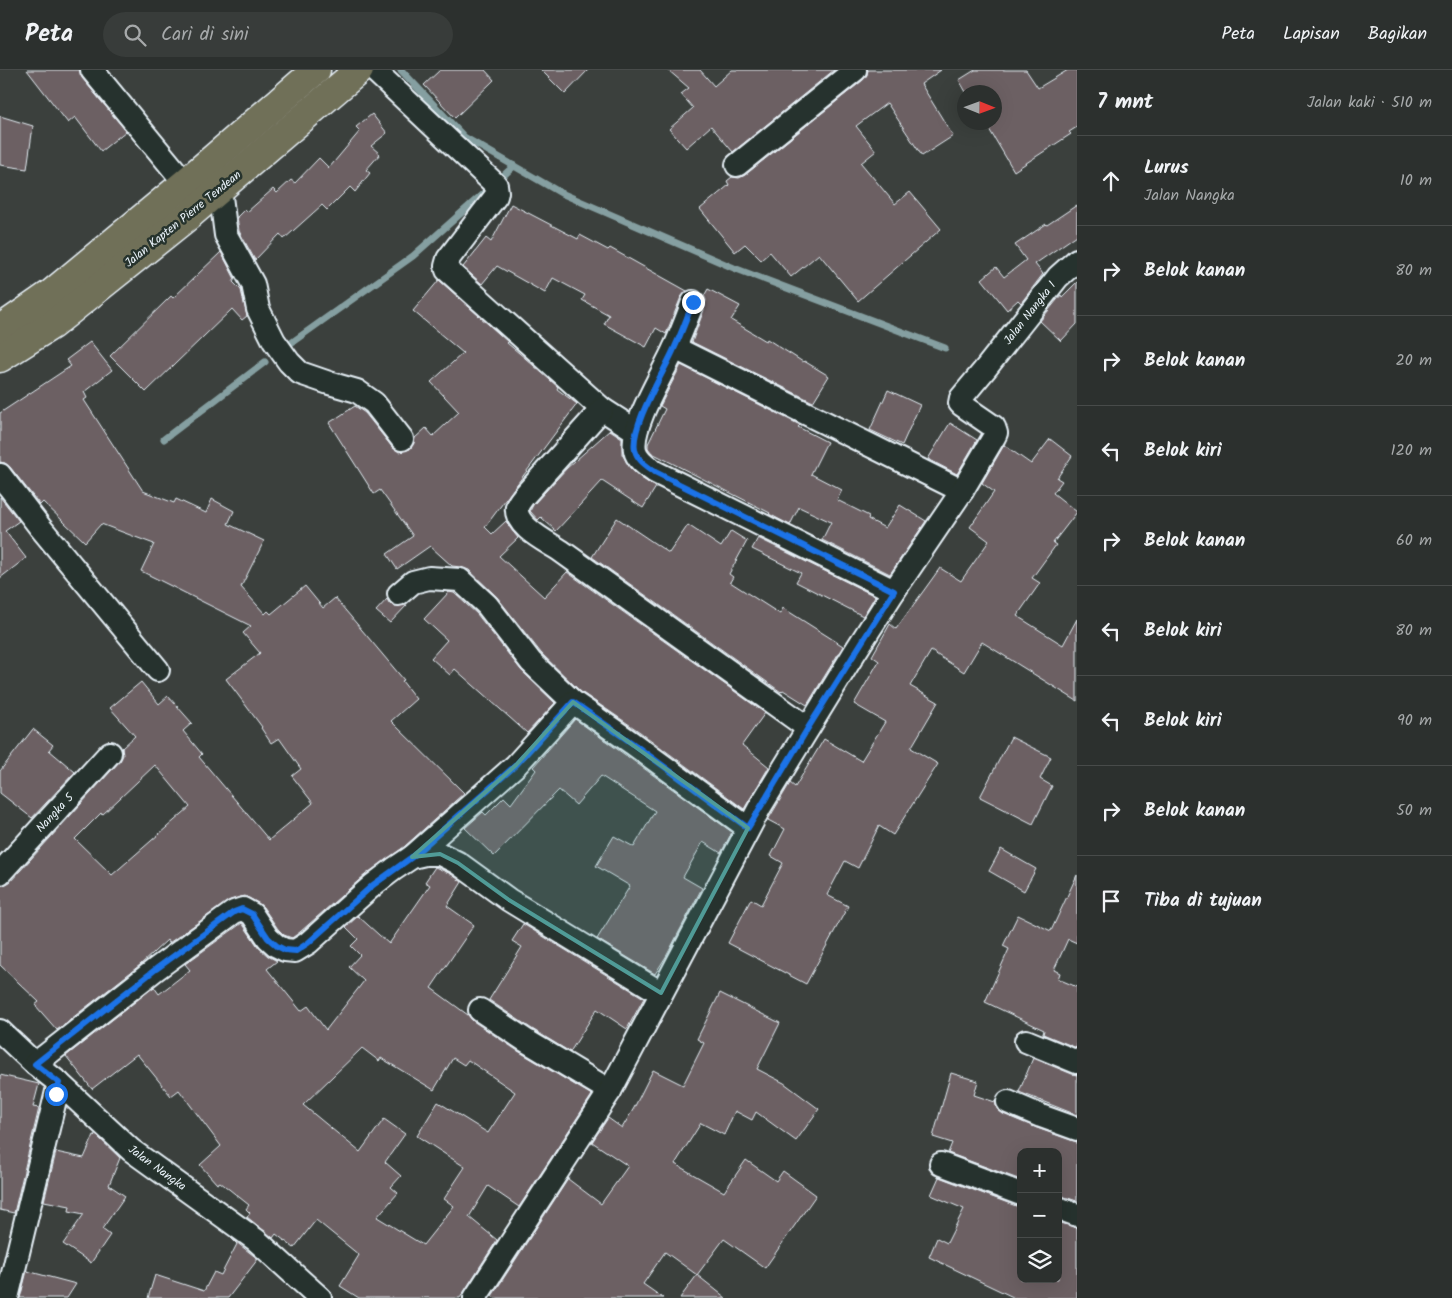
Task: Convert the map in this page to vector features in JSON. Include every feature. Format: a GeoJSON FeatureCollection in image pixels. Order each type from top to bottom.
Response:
{"type":"FeatureCollection","features":[{"type":"Feature","properties":{"kind":"main road"},"geometry":{"type":"LineString","coordinates":[[0,329],[52,293],[316,70]]}},
{"type":"Feature","properties":{"kind":"main road","name":"Jalan Kapten Pierre Tendean"},"geometry":{"type":"LineString","coordinates":[[0,358],[52,325],[211,197],[358,70]]}},
{"type":"Feature","properties":{"kind":"street"},"geometry":{"type":"LineString","coordinates":[[92,70],[185,182],[211,197],[226,235],[253,284],[258,309],[274,341],[289,362],[300,373],[357,391],[374,403],[402,439]]}},
{"type":"Feature","properties":{"kind":"street"},"geometry":{"type":"LineString","coordinates":[[374,70],[489,178],[497,188],[496,196],[448,259],[447,270],[602,409],[636,431]]}},
{"type":"Feature","properties":{"kind":"street"},"geometry":{"type":"LineString","coordinates":[[737,165],[855,70]]}},
{"type":"Feature","properties":{"kind":"street","name":"Jalan Nangka I"},"geometry":{"type":"LineString","coordinates":[[962,491],[996,434],[994,427],[960,403],[961,398],[1058,277],[1077,260]]}},
{"type":"Feature","properties":{"kind":"street"},"geometry":{"type":"LineString","coordinates":[[693,302],[675,348],[636,431],[635,452],[644,464],[655,472],[894,591]]}},
{"type":"Feature","properties":{"kind":"street"},"geometry":{"type":"LineString","coordinates":[[475,1298],[610,1091],[748,828],[808,728],[894,591],[962,491],[675,348]]}},
{"type":"Feature","properties":{"kind":"street"},"geometry":{"type":"LineString","coordinates":[[602,409],[523,496],[517,506],[521,523],[808,728]]}},
{"type":"Feature","properties":{"kind":"street"},"geometry":{"type":"LineString","coordinates":[[0,475],[40,527],[158,670]]}},
{"type":"Feature","properties":{"kind":"street"},"geometry":{"type":"LineString","coordinates":[[399,594],[413,582],[429,578],[460,580],[487,605],[531,662],[573,702],[748,828]]}},
{"type":"Feature","properties":{"kind":"street"},"geometry":{"type":"LineString","coordinates":[[35,1064],[156,969],[234,912],[242,909],[252,914],[268,938],[285,950],[296,951],[308,943],[373,885],[412,857],[516,765],[573,702]]}},
{"type":"Feature","properties":{"kind":"street","name":"Nangka 5"},"geometry":{"type":"LineString","coordinates":[[0,873],[110,753]]}},
{"type":"Feature","properties":{"kind":"street"},"geometry":{"type":"LineString","coordinates":[[412,857],[425,854],[440,854],[458,863],[509,900],[661,993]]}},
{"type":"Feature","properties":{"kind":"street"},"geometry":{"type":"LineString","coordinates":[[480,1010],[525,1040],[610,1091]]}},
{"type":"Feature","properties":{"kind":"street","name":"Jalan Nangka"},"geometry":{"type":"LineString","coordinates":[[0,1031],[131,1150],[256,1240],[320,1298]]}},
{"type":"Feature","properties":{"kind":"street"},"geometry":{"type":"LineString","coordinates":[[1026,1041],[1077,1062]]}},
{"type":"Feature","properties":{"kind":"street"},"geometry":{"type":"LineString","coordinates":[[8,1298],[59,1083]]}},
{"type":"Feature","properties":{"kind":"street"},"geometry":{"type":"LineString","coordinates":[[1008,1102],[1077,1129]]}},
{"type":"Feature","properties":{"kind":"street"},"geometry":{"type":"LineString","coordinates":[[941,1164],[1018,1193]]}},
{"type":"Feature","properties":{"kind":"street"},"geometry":{"type":"LineString","coordinates":[[1062,1209],[1077,1215]]}},
{"type":"Feature","properties":{"kind":"highlighted area"},"geometry":{"type":"Polygon","coordinates":[[[573,702],[748,828],[661,993],[509,900],[458,863],[440,854],[412,857],[516,765],[573,702]]]}},
{"type":"Feature","properties":{"kind":"building"},"geometry":{"type":"Polygon","coordinates":[[[27,70],[79,70],[82,78],[126,131],[101,151],[75,117],[68,123],[27,70]]]}},
{"type":"Feature","properties":{"kind":"building"},"geometry":{"type":"Polygon","coordinates":[[[440,70],[485,70],[494,80],[455,118],[424,85],[440,70]]]}},
{"type":"Feature","properties":{"kind":"building"},"geometry":{"type":"Polygon","coordinates":[[[541,70],[588,70],[565,94],[541,70]]]}},
{"type":"Feature","properties":{"kind":"building"},"geometry":{"type":"Polygon","coordinates":[[[668,70],[700,70],[714,86],[732,70],[834,70],[733,152],[711,126],[686,148],[669,129],[693,108],[681,94],[689,88],[668,70]]]}},
{"type":"Feature","properties":{"kind":"building"},"geometry":{"type":"Polygon","coordinates":[[[868,70],[941,70],[921,84],[953,136],[922,156],[887,103],[856,126],[876,151],[861,163],[895,204],[910,192],[941,229],[858,301],[819,254],[791,277],[770,252],[761,260],[745,244],[735,252],[700,209],[729,185],[727,181],[732,177],[739,178],[745,175],[863,80],[868,70]]]}},
{"type":"Feature","properties":{"kind":"building"},"geometry":{"type":"Polygon","coordinates":[[[975,70],[1026,70],[1038,88],[1068,70],[1077,70],[1077,127],[1069,132],[1071,134],[1014,171],[990,130],[1002,130],[1002,85],[962,85],[959,80],[975,70]]]}},
{"type":"Feature","properties":{"kind":"building"},"geometry":{"type":"Polygon","coordinates":[[[372,114],[387,133],[371,146],[380,154],[366,170],[370,173],[355,192],[350,187],[327,210],[322,205],[284,239],[280,234],[255,260],[239,231],[237,217],[245,209],[247,212],[273,189],[277,193],[291,180],[295,183],[319,158],[329,168],[360,131],[356,127],[372,114]]]}},
{"type":"Feature","properties":{"kind":"building"},"geometry":{"type":"Polygon","coordinates":[[[0,116],[33,126],[27,169],[0,165],[0,116]]]}},
{"type":"Feature","properties":{"kind":"building"},"geometry":{"type":"Polygon","coordinates":[[[511,204],[578,239],[580,235],[608,250],[610,248],[687,291],[681,297],[666,334],[656,328],[646,347],[604,324],[609,315],[582,300],[585,295],[553,278],[545,293],[497,266],[482,284],[463,267],[486,238],[491,242],[511,204]]]}},
{"type":"Feature","properties":{"kind":"building"},"geometry":{"type":"Polygon","coordinates":[[[1077,205],[1077,235],[1035,264],[1043,274],[1021,303],[1018,300],[1007,310],[982,279],[996,267],[1004,277],[1026,260],[1015,245],[1077,205]]]}},
{"type":"Feature","properties":{"kind":"building"},"geometry":{"type":"Polygon","coordinates":[[[221,252],[235,279],[233,282],[241,290],[247,316],[242,320],[232,309],[146,392],[110,356],[171,296],[173,298],[221,252]]]}},
{"type":"Feature","properties":{"kind":"building"},"geometry":{"type":"Polygon","coordinates":[[[439,280],[558,387],[557,389],[577,404],[485,527],[492,534],[506,521],[518,538],[499,556],[544,597],[567,572],[765,713],[742,745],[769,767],[744,809],[640,732],[581,692],[541,653],[497,597],[469,570],[452,566],[430,546],[397,569],[387,554],[413,536],[380,490],[374,494],[329,423],[355,406],[365,413],[392,447],[399,452],[410,449],[415,438],[426,428],[433,436],[459,412],[431,382],[463,353],[413,311],[439,280]]]}},
{"type":"Feature","properties":{"kind":"building"},"geometry":{"type":"Polygon","coordinates":[[[1077,282],[1077,324],[1061,341],[1040,321],[1061,295],[1062,297],[1077,282]]]}},
{"type":"Feature","properties":{"kind":"building"},"geometry":{"type":"Polygon","coordinates":[[[708,289],[740,306],[731,320],[829,376],[813,402],[692,342],[705,307],[706,300],[704,296],[708,289]]]}},
{"type":"Feature","properties":{"kind":"building"},"geometry":{"type":"Polygon","coordinates":[[[90,342],[112,370],[84,392],[87,398],[84,400],[143,491],[174,503],[176,499],[206,513],[212,499],[234,511],[228,524],[264,541],[241,587],[265,614],[268,611],[271,614],[305,586],[323,608],[335,598],[404,680],[402,681],[416,699],[391,721],[464,793],[404,847],[365,875],[292,938],[284,935],[278,929],[263,907],[258,903],[245,896],[230,900],[169,943],[167,940],[140,965],[57,1030],[35,1005],[39,1002],[0,965],[0,886],[10,882],[120,761],[123,755],[122,748],[135,736],[110,708],[141,682],[159,704],[168,696],[192,723],[183,731],[202,754],[199,757],[269,840],[313,803],[292,776],[301,769],[279,738],[271,743],[262,727],[226,679],[260,653],[243,633],[251,626],[141,571],[154,544],[101,524],[85,542],[43,502],[40,505],[10,467],[0,462],[0,413],[71,366],[66,360],[90,342]],[[155,765],[75,839],[112,875],[190,807],[155,765]]]}},
{"type":"Feature","properties":{"kind":"building"},"geometry":{"type":"Polygon","coordinates":[[[681,365],[800,425],[798,427],[827,442],[811,474],[842,490],[837,500],[869,516],[868,519],[885,528],[900,505],[926,521],[890,574],[822,540],[831,522],[799,507],[790,525],[652,453],[648,448],[648,444],[665,409],[660,406],[681,365]]]}},
{"type":"Feature","properties":{"kind":"building"},"geometry":{"type":"Polygon","coordinates":[[[888,390],[920,405],[902,445],[870,430],[888,390]]]}},
{"type":"Feature","properties":{"kind":"building"},"geometry":{"type":"Polygon","coordinates":[[[950,423],[977,440],[957,474],[928,459],[950,423]]]}},
{"type":"Feature","properties":{"kind":"building"},"geometry":{"type":"Polygon","coordinates":[[[610,430],[622,438],[622,454],[630,468],[641,478],[656,487],[643,508],[602,481],[556,531],[541,517],[538,520],[530,511],[533,505],[567,468],[610,430]]]}},
{"type":"Feature","properties":{"kind":"building"},"geometry":{"type":"Polygon","coordinates":[[[1050,439],[1072,456],[1057,478],[1062,481],[1053,493],[1077,512],[1053,543],[1056,545],[1032,578],[1040,583],[1017,616],[1063,645],[1077,619],[1077,701],[982,642],[964,672],[931,651],[910,686],[938,702],[911,748],[938,764],[893,835],[879,826],[858,868],[845,861],[827,895],[848,906],[806,984],[728,943],[751,899],[761,905],[783,863],[771,856],[785,829],[768,820],[790,783],[795,787],[824,739],[861,761],[885,722],[854,704],[879,661],[872,656],[890,624],[896,629],[940,568],[961,581],[989,541],[970,527],[994,492],[982,483],[1004,445],[1031,464],[1050,439]]]}},
{"type":"Feature","properties":{"kind":"building"},"geometry":{"type":"Polygon","coordinates":[[[0,497],[19,521],[5,531],[26,558],[0,578],[0,497]]]}},
{"type":"Feature","properties":{"kind":"building"},"geometry":{"type":"Polygon","coordinates":[[[617,518],[669,553],[688,525],[721,547],[731,531],[747,541],[729,574],[733,577],[730,582],[780,614],[783,608],[843,646],[807,705],[783,690],[781,692],[592,557],[617,518]]]}},
{"type":"Feature","properties":{"kind":"building"},"geometry":{"type":"Polygon","coordinates":[[[758,538],[875,596],[863,616],[796,582],[801,573],[752,549],[758,538]]]}},
{"type":"Feature","properties":{"kind":"building"},"geometry":{"type":"Polygon","coordinates":[[[449,592],[454,593],[477,614],[521,670],[555,703],[527,733],[455,669],[450,675],[431,658],[447,640],[424,619],[449,592]]]}},
{"type":"Feature","properties":{"kind":"building"},"geometry":{"type":"Polygon","coordinates":[[[387,599],[389,603],[395,606],[407,605],[390,623],[376,611],[387,599]]]}},
{"type":"Feature","properties":{"kind":"building"},"geometry":{"type":"Polygon","coordinates":[[[575,719],[732,832],[721,853],[703,842],[683,877],[702,888],[655,974],[597,939],[630,886],[596,866],[614,836],[634,847],[655,811],[601,776],[576,805],[559,790],[494,856],[465,828],[483,812],[486,815],[504,797],[511,804],[536,770],[533,767],[575,719]]]}},
{"type":"Feature","properties":{"kind":"building"},"geometry":{"type":"Polygon","coordinates":[[[33,729],[53,745],[49,750],[75,772],[32,818],[0,793],[0,771],[33,729]]]}},
{"type":"Feature","properties":{"kind":"building"},"geometry":{"type":"Polygon","coordinates":[[[1011,737],[1051,757],[1040,779],[1052,786],[1033,824],[980,797],[1011,737]]]}},
{"type":"Feature","properties":{"kind":"building"},"geometry":{"type":"Polygon","coordinates":[[[1001,849],[1036,869],[1024,891],[989,871],[1001,849]]]}},
{"type":"Feature","properties":{"kind":"building"},"geometry":{"type":"Polygon","coordinates":[[[435,867],[451,874],[462,882],[447,906],[474,925],[431,988],[468,1015],[473,1021],[518,1051],[592,1095],[519,1207],[488,1186],[469,1217],[497,1240],[460,1298],[359,1298],[340,1286],[359,1255],[316,1220],[294,1248],[276,1234],[273,1238],[247,1217],[250,1213],[246,1209],[249,1205],[220,1182],[217,1184],[200,1165],[221,1146],[179,1090],[171,1096],[137,1054],[92,1089],[66,1056],[154,987],[159,994],[190,970],[185,964],[242,923],[259,948],[277,961],[267,969],[301,1011],[308,1006],[326,1030],[364,981],[349,967],[360,955],[351,946],[358,939],[346,927],[358,916],[389,944],[430,885],[425,882],[435,867]],[[362,1048],[303,1105],[360,1152],[384,1119],[405,1134],[385,1162],[401,1176],[391,1187],[398,1193],[377,1217],[423,1245],[454,1206],[444,1199],[465,1167],[417,1136],[438,1102],[488,1133],[515,1092],[468,1060],[464,1065],[453,1058],[434,1090],[381,1058],[379,1061],[362,1048]]]}},
{"type":"Feature","properties":{"kind":"building"},"geometry":{"type":"Polygon","coordinates":[[[1077,875],[1077,943],[1068,939],[1054,970],[1060,973],[1058,979],[1077,987],[1077,1048],[1043,1034],[1044,1030],[985,1002],[1009,949],[1003,946],[1018,915],[1051,931],[1077,875]]]}},
{"type":"Feature","properties":{"kind":"building"},"geometry":{"type":"Polygon","coordinates":[[[523,924],[644,998],[627,1029],[597,1009],[570,1052],[489,1000],[522,947],[512,941],[523,924]]]}},
{"type":"Feature","properties":{"kind":"building"},"geometry":{"type":"Polygon","coordinates":[[[720,993],[780,1023],[757,1069],[784,1083],[819,1109],[796,1141],[756,1112],[752,1120],[735,1111],[724,1135],[701,1123],[675,1164],[724,1192],[746,1160],[776,1181],[783,1171],[816,1195],[765,1268],[724,1239],[697,1275],[665,1252],[643,1284],[663,1298],[495,1298],[492,1296],[568,1179],[601,1204],[628,1166],[592,1142],[608,1118],[622,1128],[653,1070],[683,1085],[704,1043],[697,1039],[720,993]]]}},
{"type":"Feature","properties":{"kind":"building"},"geometry":{"type":"Polygon","coordinates":[[[1033,1058],[1077,1075],[1077,1115],[1019,1092],[1033,1058]]]}},
{"type":"Feature","properties":{"kind":"building"},"geometry":{"type":"Polygon","coordinates":[[[951,1073],[978,1081],[974,1095],[995,1102],[997,1109],[1003,1114],[1077,1142],[1077,1201],[1062,1196],[1062,1148],[1017,1148],[1017,1179],[948,1153],[952,1143],[933,1137],[951,1073]]]}},
{"type":"Feature","properties":{"kind":"building"},"geometry":{"type":"Polygon","coordinates":[[[0,1075],[39,1084],[33,1107],[39,1108],[14,1213],[0,1210],[0,1075]]]}},
{"type":"Feature","properties":{"kind":"building"},"geometry":{"type":"Polygon","coordinates":[[[94,1135],[120,1158],[109,1185],[125,1196],[102,1229],[110,1235],[91,1263],[63,1244],[84,1214],[69,1211],[70,1206],[44,1201],[56,1152],[84,1158],[94,1135]]]}},
{"type":"Feature","properties":{"kind":"building"},"geometry":{"type":"Polygon","coordinates":[[[939,1177],[1017,1206],[1017,1283],[1062,1283],[1062,1223],[1077,1228],[1077,1298],[1015,1298],[929,1257],[937,1238],[947,1243],[964,1209],[931,1195],[939,1177]]]}},
{"type":"Feature","properties":{"kind":"building"},"geometry":{"type":"Polygon","coordinates":[[[231,1238],[258,1259],[228,1298],[148,1298],[155,1275],[204,1291],[214,1272],[221,1275],[237,1244],[231,1238]]]}},
{"type":"Feature","properties":{"kind":"building"},"geometry":{"type":"Polygon","coordinates":[[[27,1271],[76,1284],[67,1298],[20,1298],[27,1271]]]}},
{"type":"Feature","properties":{"kind":"building"},"geometry":{"type":"Polygon","coordinates":[[[697,1275],[726,1298],[680,1298],[697,1275]]]}},
{"type":"Feature","properties":{"kind":"waterway"},"geometry":{"type":"LineString","coordinates":[[401,70],[464,137],[561,193],[734,268],[945,348]]}},
{"type":"Feature","properties":{"kind":"waterway"},"geometry":{"type":"LineString","coordinates":[[291,343],[413,256],[514,166]]}},
{"type":"Feature","properties":{"kind":"waterway"},"geometry":{"type":"LineString","coordinates":[[164,439],[265,362]]}},
{"type":"Feature","properties":{"kind":"route"},"geometry":{"type":"LineString","coordinates":[[56,1094],[59,1083],[35,1064],[156,969],[234,912],[242,909],[252,914],[268,938],[277,946],[285,950],[296,951],[308,943],[373,885],[412,857],[516,765],[573,702],[748,828],[894,591],[655,472],[638,457],[635,452],[634,443],[636,431],[675,348],[693,302]]}}]}
